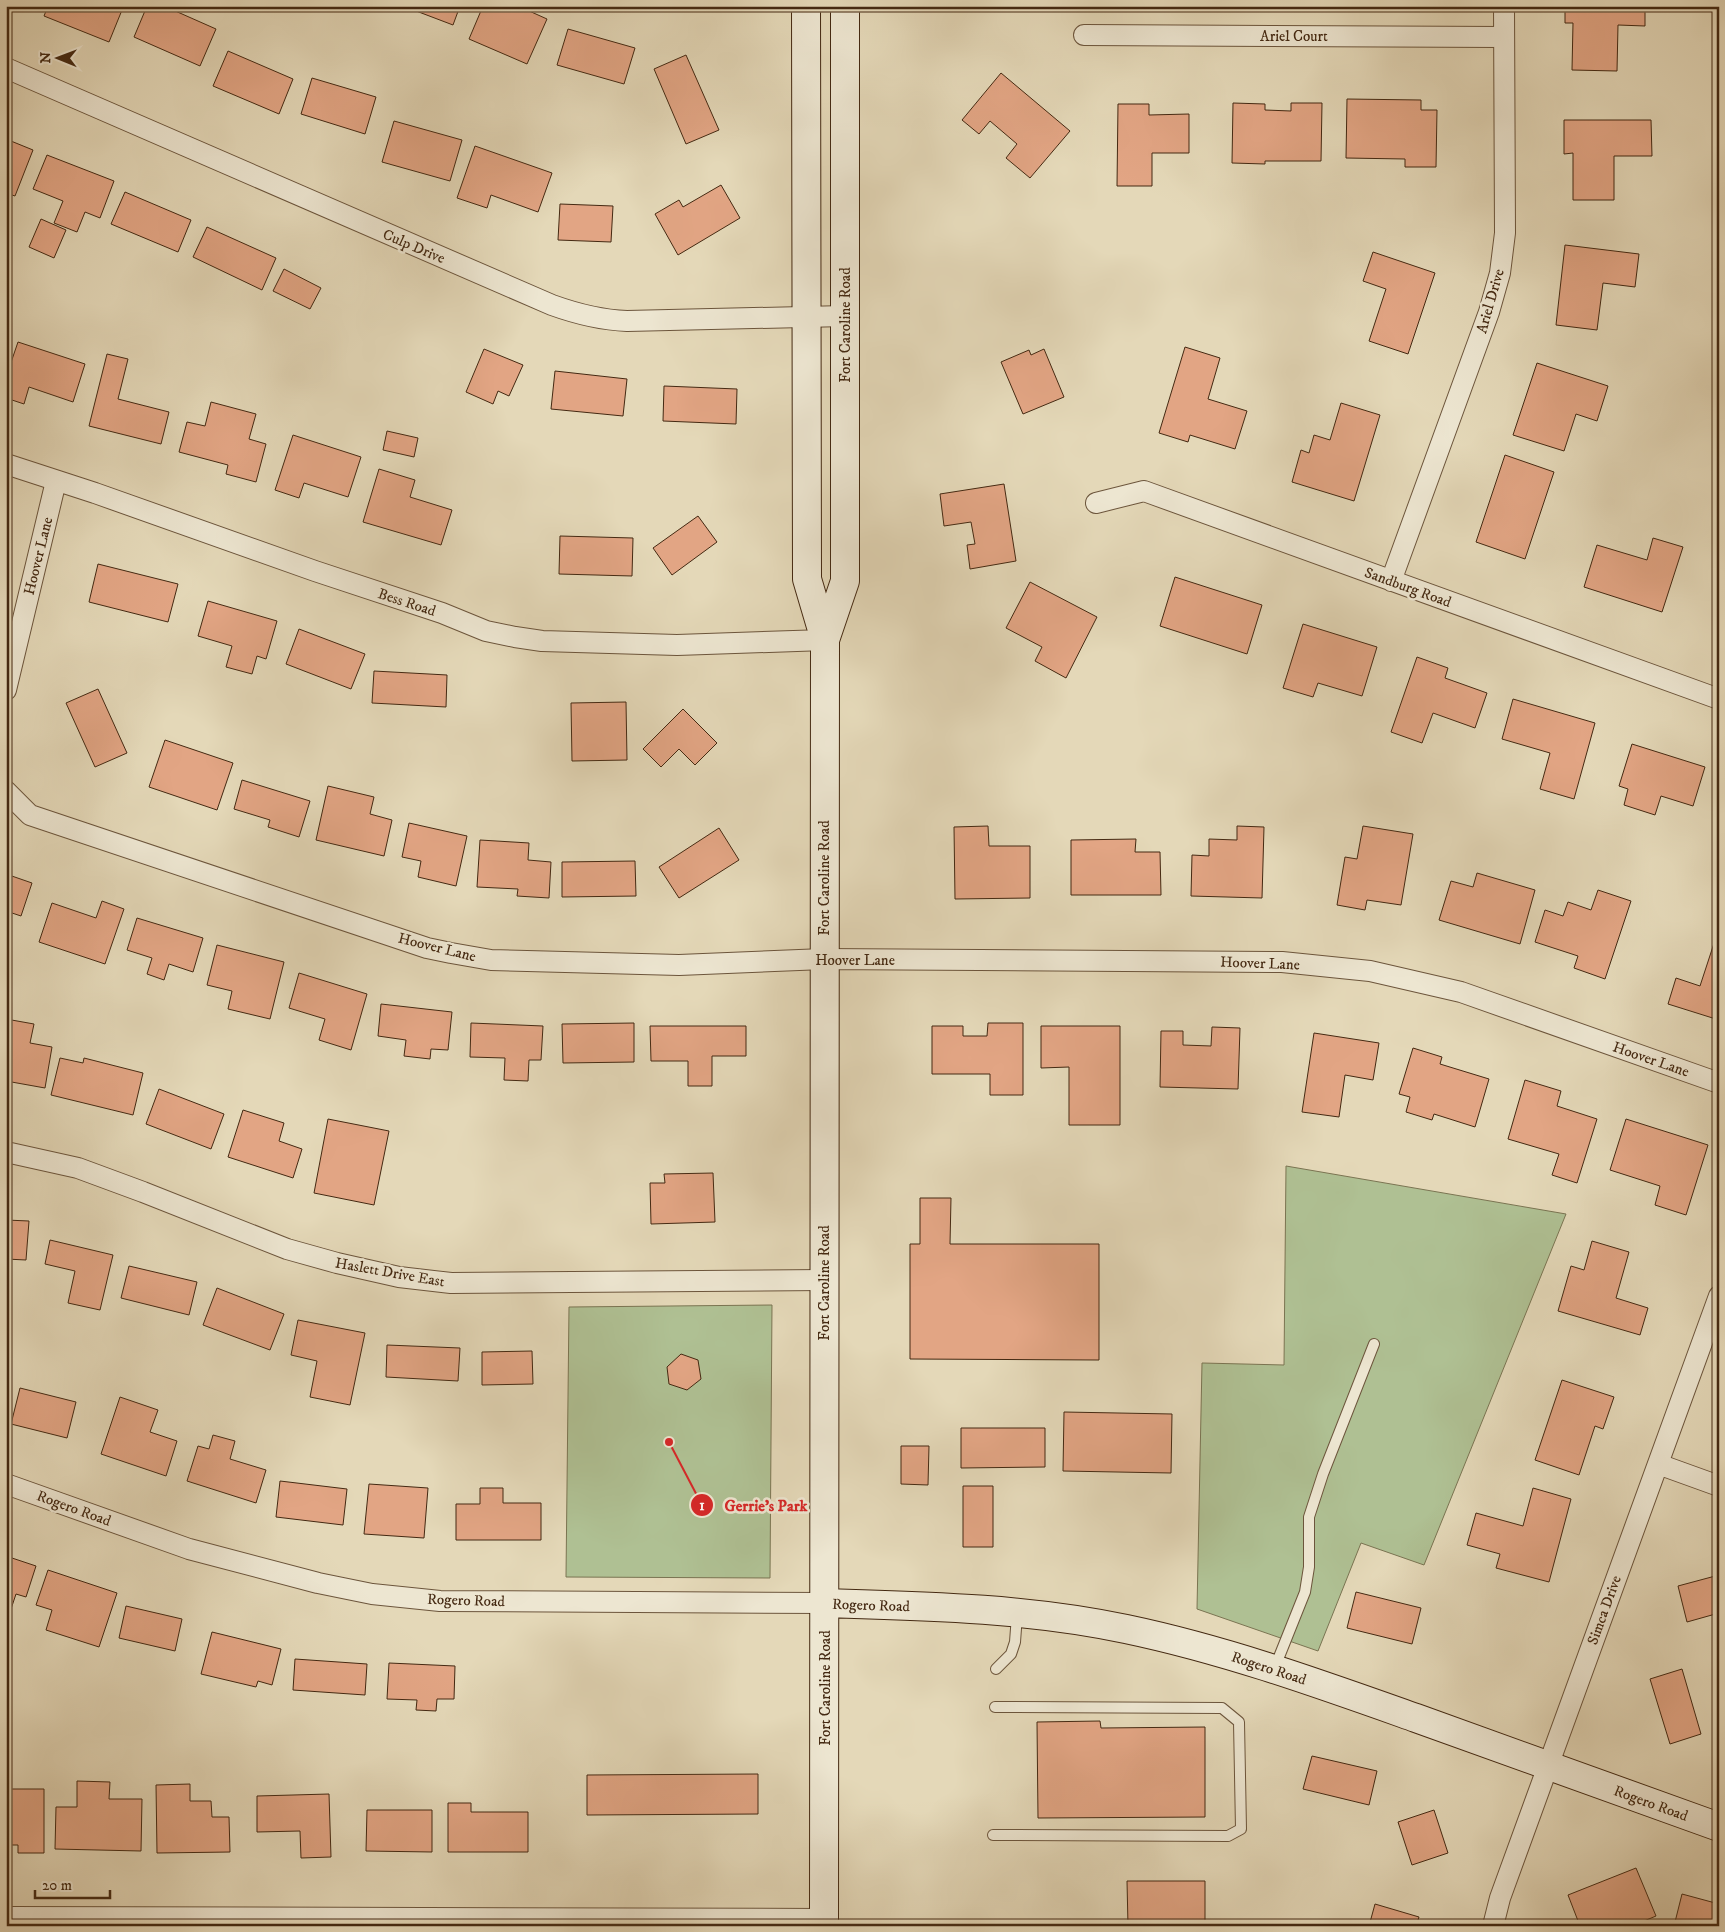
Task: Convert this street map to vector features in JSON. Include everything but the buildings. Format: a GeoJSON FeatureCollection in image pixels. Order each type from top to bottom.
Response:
{"type":"FeatureCollection","features":[{"type":"Feature","properties":{"kind":"street","name":"Fort Caroline Road"},"geometry":{"type":"LineString","coordinates":[[806,6],[807,579],[825,640],[823,1280],[824,1922]]}},
{"type":"Feature","properties":{"kind":"street","name":"Fort Caroline Road"},"geometry":{"type":"LineString","coordinates":[[825,640],[845,581],[845,6]]}},
{"type":"Feature","properties":{"kind":"street","name":"Ariel Drive"},"geometry":{"type":"LineString","coordinates":[[1391,581],[1489,312],[1500,273],[1505,233],[1504,6]]}},
{"type":"Feature","properties":{"kind":"street","name":"Ariel Court"},"geometry":{"type":"LineString","coordinates":[[1084,35],[1504,37]]}},
{"type":"Feature","properties":{"kind":"street","name":"Culp Drive"},"geometry":{"type":"LineString","coordinates":[[6,68],[168,140],[570,311],[608,320],[627,321],[845,316]]}},
{"type":"Feature","properties":{"kind":"street","name":"Bess Road"},"geometry":{"type":"LineString","coordinates":[[6,464],[95,493],[315,572],[442,613],[486,631],[542,641],[678,645],[825,640]]}},
{"type":"Feature","properties":{"kind":"street","name":"Hoover Lane"},"geometry":{"type":"LineString","coordinates":[[6,690],[56,481]]}},
{"type":"Feature","properties":{"kind":"street","name":"Sandburg Road"},"geometry":{"type":"LineString","coordinates":[[1096,503],[1144,491],[1719,699]]}},
{"type":"Feature","properties":{"kind":"street","name":"Hoover Lane"},"geometry":{"type":"LineString","coordinates":[[6,791],[30,815],[427,948],[491,960],[679,965],[824,959],[1282,962],[1370,970],[1461,992],[1719,1083]]}},
{"type":"Feature","properties":{"kind":"street","name":"Haslett Drive East"},"geometry":{"type":"LineString","coordinates":[[6,1152],[78,1168],[287,1249],[399,1277],[451,1283],[823,1280]]}},
{"type":"Feature","properties":{"kind":"street","name":"Simca Drive"},"geometry":{"type":"LineString","coordinates":[[1493,1926],[1500,1898],[1719,1296]]}},
{"type":"Feature","properties":{"kind":"street"},"geometry":{"type":"LineString","coordinates":[[1658,1464],[1719,1486]]}},
{"type":"Feature","properties":{"kind":"street","name":"Rogero Road"},"geometry":{"type":"LineString","coordinates":[[6,1484],[189,1549],[372,1594],[440,1601],[824,1603],[973,1609],[1059,1618],[1124,1628],[1188,1643],[1275,1668],[1719,1828]]}},
{"type":"Feature","properties":{"kind":"street"},"geometry":{"type":"LineString","coordinates":[[6,1917],[824,1922]]}},
{"type":"Feature","properties":{"kind":"lane"},"geometry":{"type":"LineString","coordinates":[[1275,1668],[1305,1592],[1309,1567],[1309,1517],[1323,1474],[1374,1344]]}},
{"type":"Feature","properties":{"kind":"lane"},"geometry":{"type":"LineString","coordinates":[[996,1669],[1011,1654],[1015,1642],[1017,1613]]}},
{"type":"Feature","properties":{"kind":"lane"},"geometry":{"type":"LineString","coordinates":[[994,1835],[1228,1836],[1241,1829],[1239,1722],[1222,1708],[995,1707]]}},
{"type":"Feature","properties":{"kind":"green space"},"geometry":{"type":"Polygon","coordinates":[[[1286,1166],[1566,1214],[1424,1565],[1361,1543],[1318,1651],[1197,1609],[1202,1363],[1284,1365],[1286,1166]]]}},
{"type":"Feature","properties":{"kind":"green space"},"geometry":{"type":"Polygon","coordinates":[[[772,1305],[770,1578],[566,1577],[569,1307],[772,1305]]]}},
{"type":"Feature","properties":{"kind":"place","name":"Gerrie's Park"},"geometry":{"type":"Point","coordinates":[669,1442]}}]}
